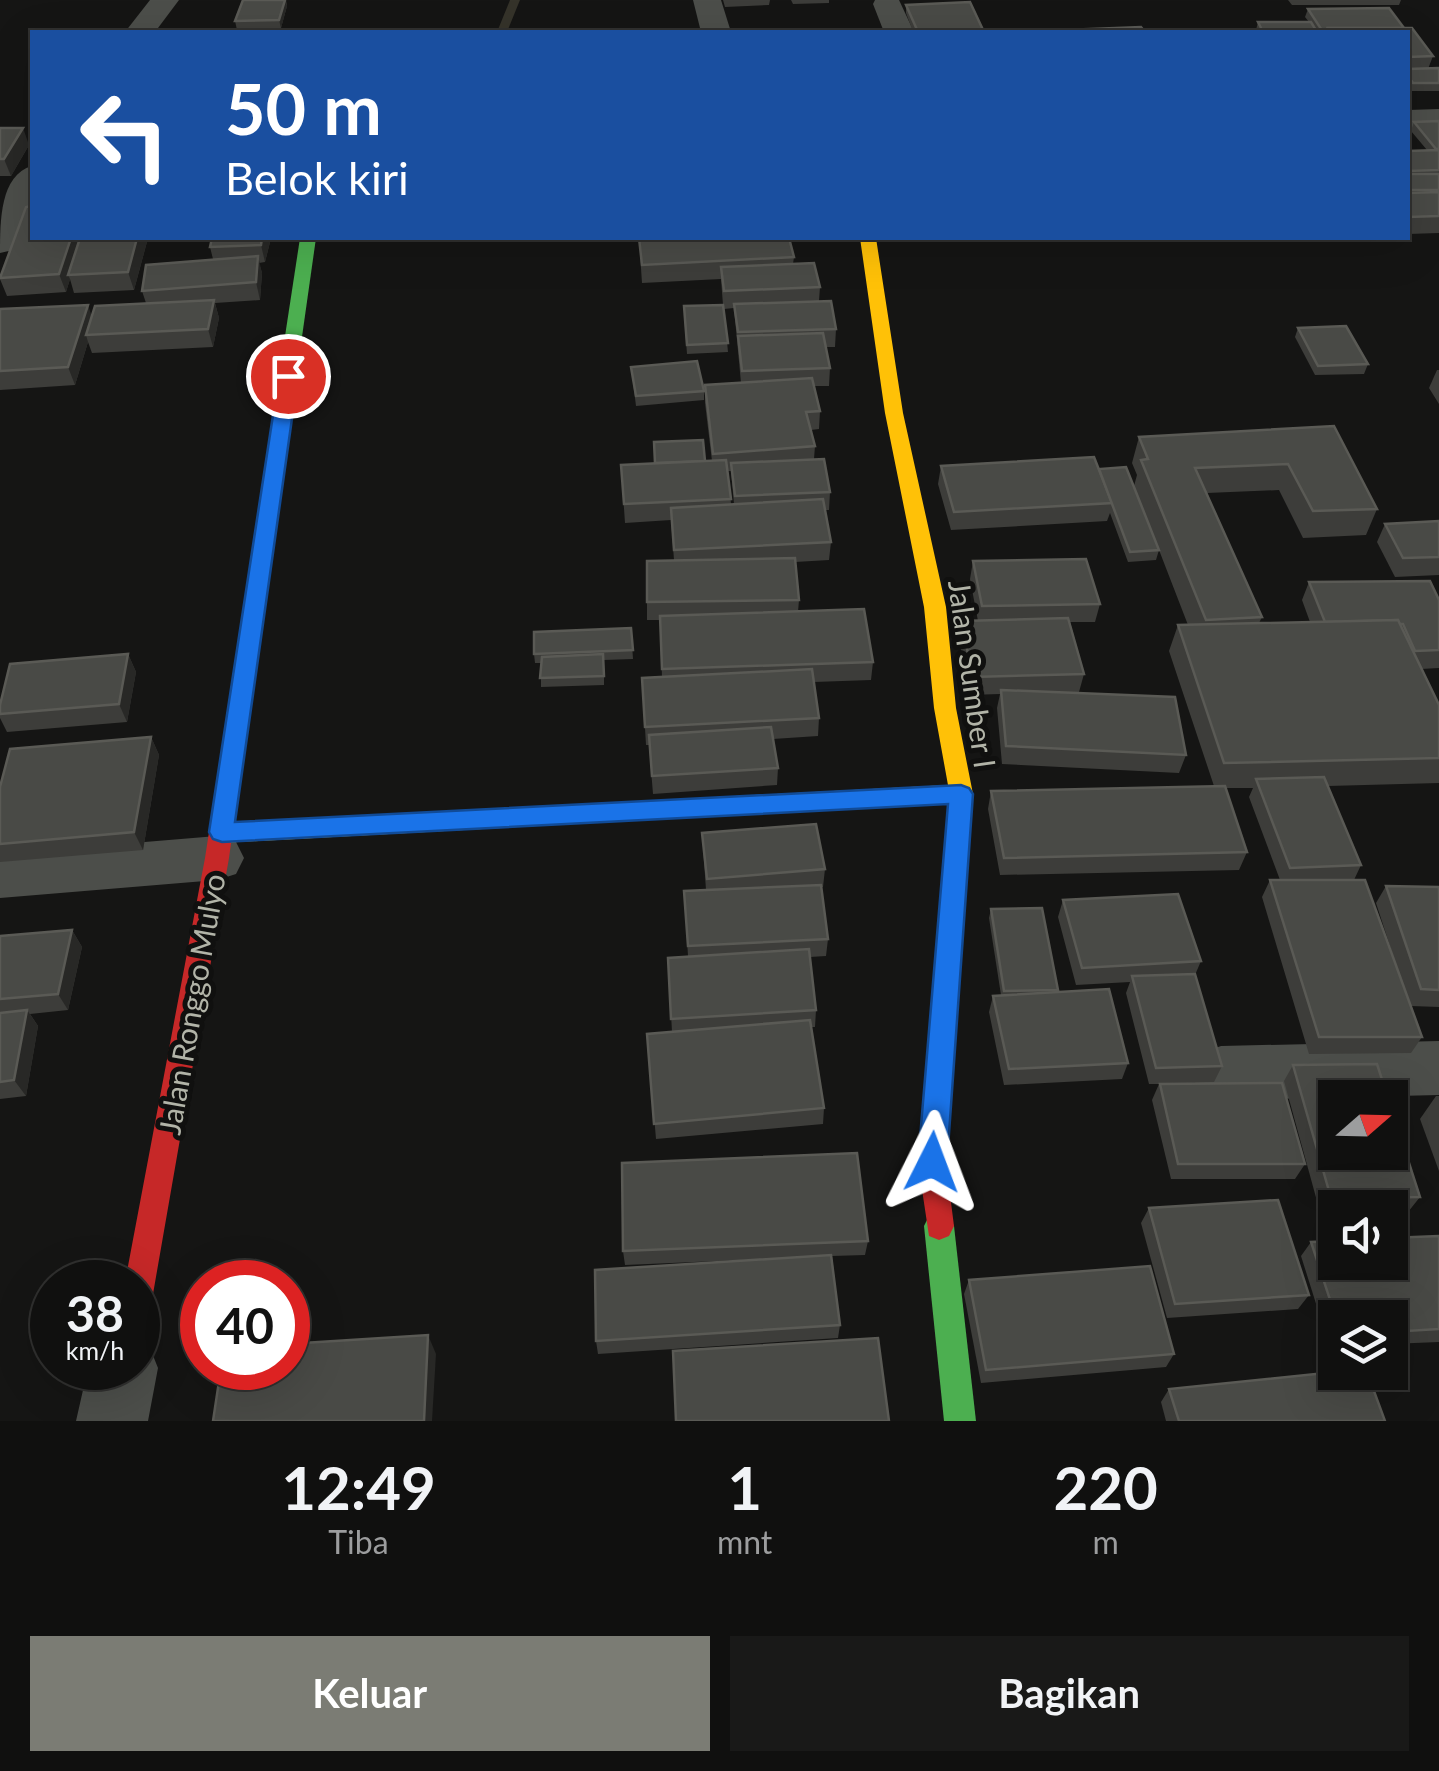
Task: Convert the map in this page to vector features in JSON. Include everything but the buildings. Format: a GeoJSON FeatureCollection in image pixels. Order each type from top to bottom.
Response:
{"type":"FeatureCollection","features":[{"type":"Feature","properties":{"kind":"street"},"geometry":{"type":"LineString","coordinates":[[142,30],[164,0]]}},
{"type":"Feature","properties":{"kind":"street"},"geometry":{"type":"LineString","coordinates":[[706,0],[715,30]]}},
{"type":"Feature","properties":{"kind":"street"},"geometry":{"type":"LineString","coordinates":[[887,4],[898,30]]}},
{"type":"Feature","properties":{"kind":"street"},"geometry":{"type":"LineString","coordinates":[[1410,120],[1439,119]]}},
{"type":"Feature","properties":{"kind":"street"},"geometry":{"type":"LineString","coordinates":[[0,242],[21,191]]}},
{"type":"Feature","properties":{"kind":"street","name":"Jalan Ronggo Mulyo"},"geometry":{"type":"LineString","coordinates":[[144,1260],[220,845],[308,240]]}},
{"type":"Feature","properties":{"kind":"street","name":"Jalan Sumber I"},"geometry":{"type":"LineString","coordinates":[[868,240],[894,413],[935,607],[945,708],[961,794],[932,1162],[960,1421]]}},
{"type":"Feature","properties":{"kind":"street"},"geometry":{"type":"LineString","coordinates":[[0,876],[220,845],[961,794]]}},
{"type":"Feature","properties":{"kind":"street"},"geometry":{"type":"LineString","coordinates":[[1221,1073],[1439,1068]]}},
{"type":"Feature","properties":{"kind":"street"},"geometry":{"type":"LineString","coordinates":[[112,1421],[118,1390]]}},
{"type":"Feature","properties":{"kind":"waterway"},"geometry":{"type":"LineString","coordinates":[[503,30],[515,0]]}},
{"type":"Feature","properties":{"kind":"traffic: fast"},"geometry":{"type":"LineString","coordinates":[[255,598],[308,240]]}},
{"type":"Feature","properties":{"kind":"traffic: fast"},"geometry":{"type":"LineString","coordinates":[[939,1226],[960,1421]]}},
{"type":"Feature","properties":{"kind":"traffic: slow"},"geometry":{"type":"LineString","coordinates":[[868,240],[894,413],[935,607],[945,708],[961,794],[957,847]]}},
{"type":"Feature","properties":{"kind":"traffic: slow"},"geometry":{"type":"LineString","coordinates":[[221,833],[961,794]]}},
{"type":"Feature","properties":{"kind":"traffic: jam"},"geometry":{"type":"LineString","coordinates":[[144,1260],[217,858],[255,598]]}},
{"type":"Feature","properties":{"kind":"traffic: jam"},"geometry":{"type":"LineString","coordinates":[[939,1226],[932,1163],[957,847]]}},
{"type":"Feature","properties":{"kind":"route"},"geometry":{"type":"LineString","coordinates":[[288,376],[222,832],[961,794],[932,1162]]}}]}
